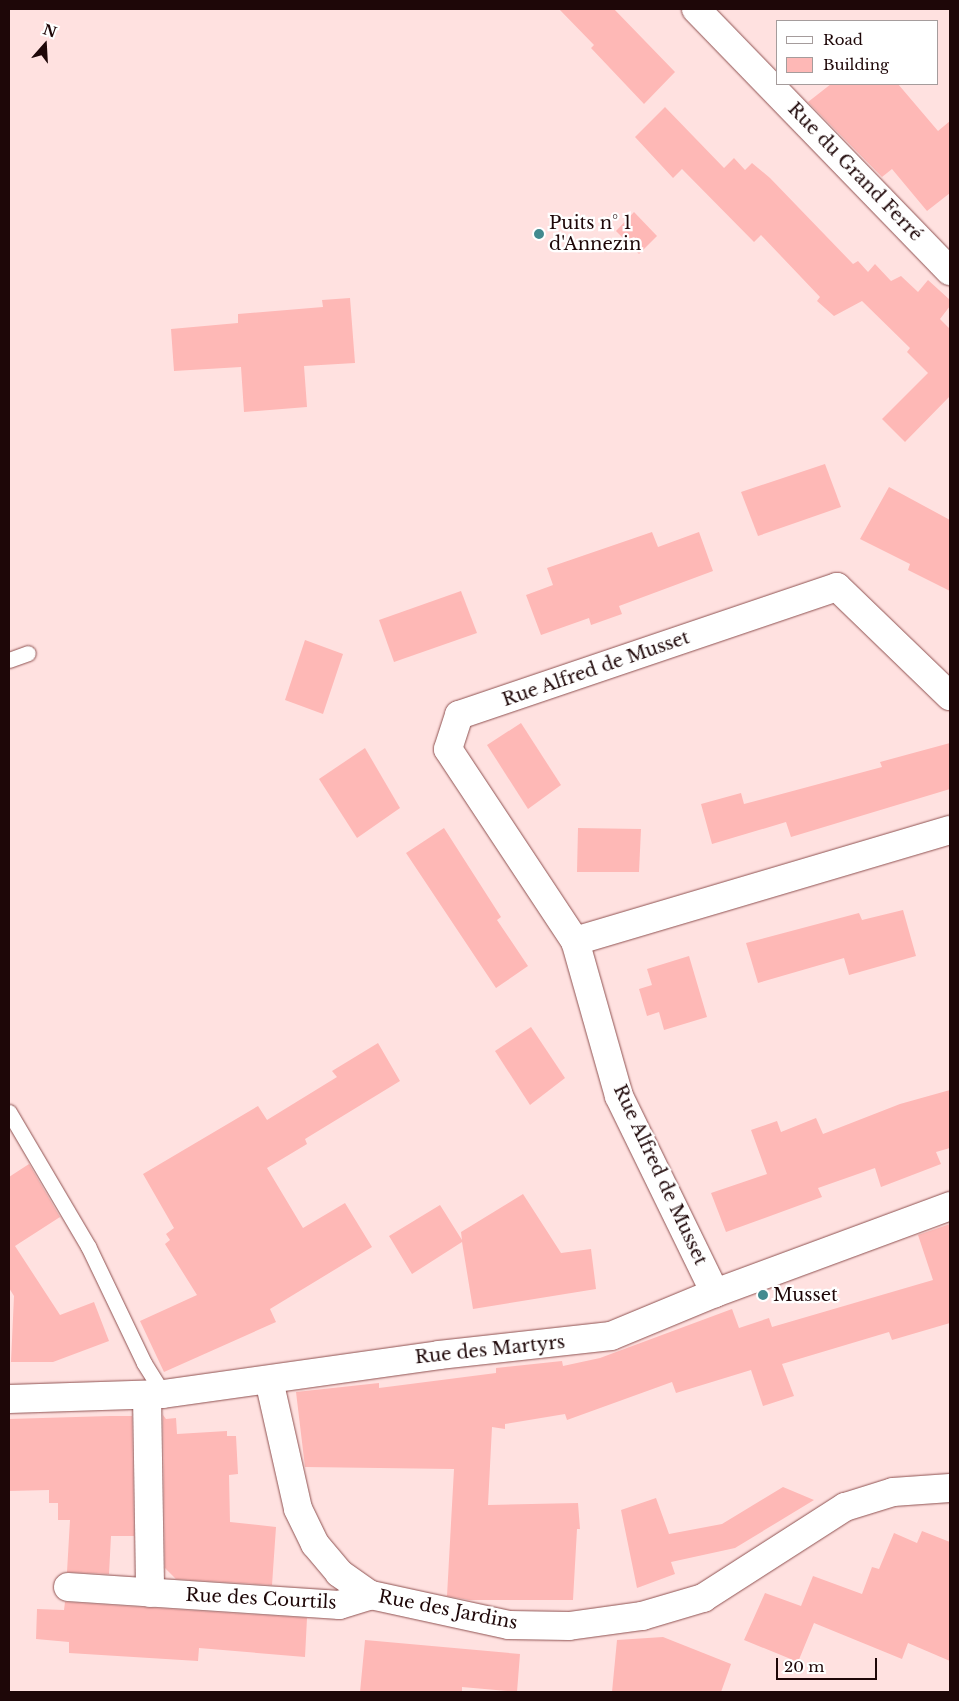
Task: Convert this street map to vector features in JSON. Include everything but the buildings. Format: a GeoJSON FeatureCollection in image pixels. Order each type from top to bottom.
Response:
{"type":"FeatureCollection","features":[{"type":"Feature","properties":{"kind":"street","name":"Rue du Grand Ferré"},"geometry":{"type":"LineString","coordinates":[[696,9],[950,271]]}},
{"type":"Feature","properties":{"kind":"street","name":"Rue Alfred de Musset"},"geometry":{"type":"LineString","coordinates":[[715,1293],[619,1096],[575,941],[448,749],[460,715],[837,587],[950,696]]}},
{"type":"Feature","properties":{"kind":"street"},"geometry":{"type":"LineString","coordinates":[[575,941],[950,830]]}},
{"type":"Feature","properties":{"kind":"street","name":"Rue des Martyrs"},"geometry":{"type":"LineString","coordinates":[[9,1399],[155,1395],[439,1354],[611,1336],[715,1293],[950,1206]]}},
{"type":"Feature","properties":{"kind":"street","name":"Rue des Jardins"},"geometry":{"type":"LineString","coordinates":[[269,1380],[298,1509],[315,1544],[339,1574],[371,1595],[509,1625],[568,1626],[642,1616],[703,1598],[845,1507],[893,1492],[950,1488]]}},
{"type":"Feature","properties":{"kind":"street"},"geometry":{"type":"LineString","coordinates":[[150,1593],[155,1395]]}},
{"type":"Feature","properties":{"kind":"street","name":"Rue des Courtils"},"geometry":{"type":"LineString","coordinates":[[68,1587],[339,1605],[371,1595]]}},
{"type":"Feature","properties":{"kind":"lane"},"geometry":{"type":"LineString","coordinates":[[9,660],[28,653]]}},
{"type":"Feature","properties":{"kind":"lane"},"geometry":{"type":"LineString","coordinates":[[9,1112],[88,1246],[144,1363],[155,1395]]}},
{"type":"Feature","properties":{"kind":"place","name":"Puits n° 1 d'Annezin"},"geometry":{"type":"Point","coordinates":[539,234]}},
{"type":"Feature","properties":{"kind":"place","name":"Musset"},"geometry":{"type":"Point","coordinates":[763,1295]}}]}
